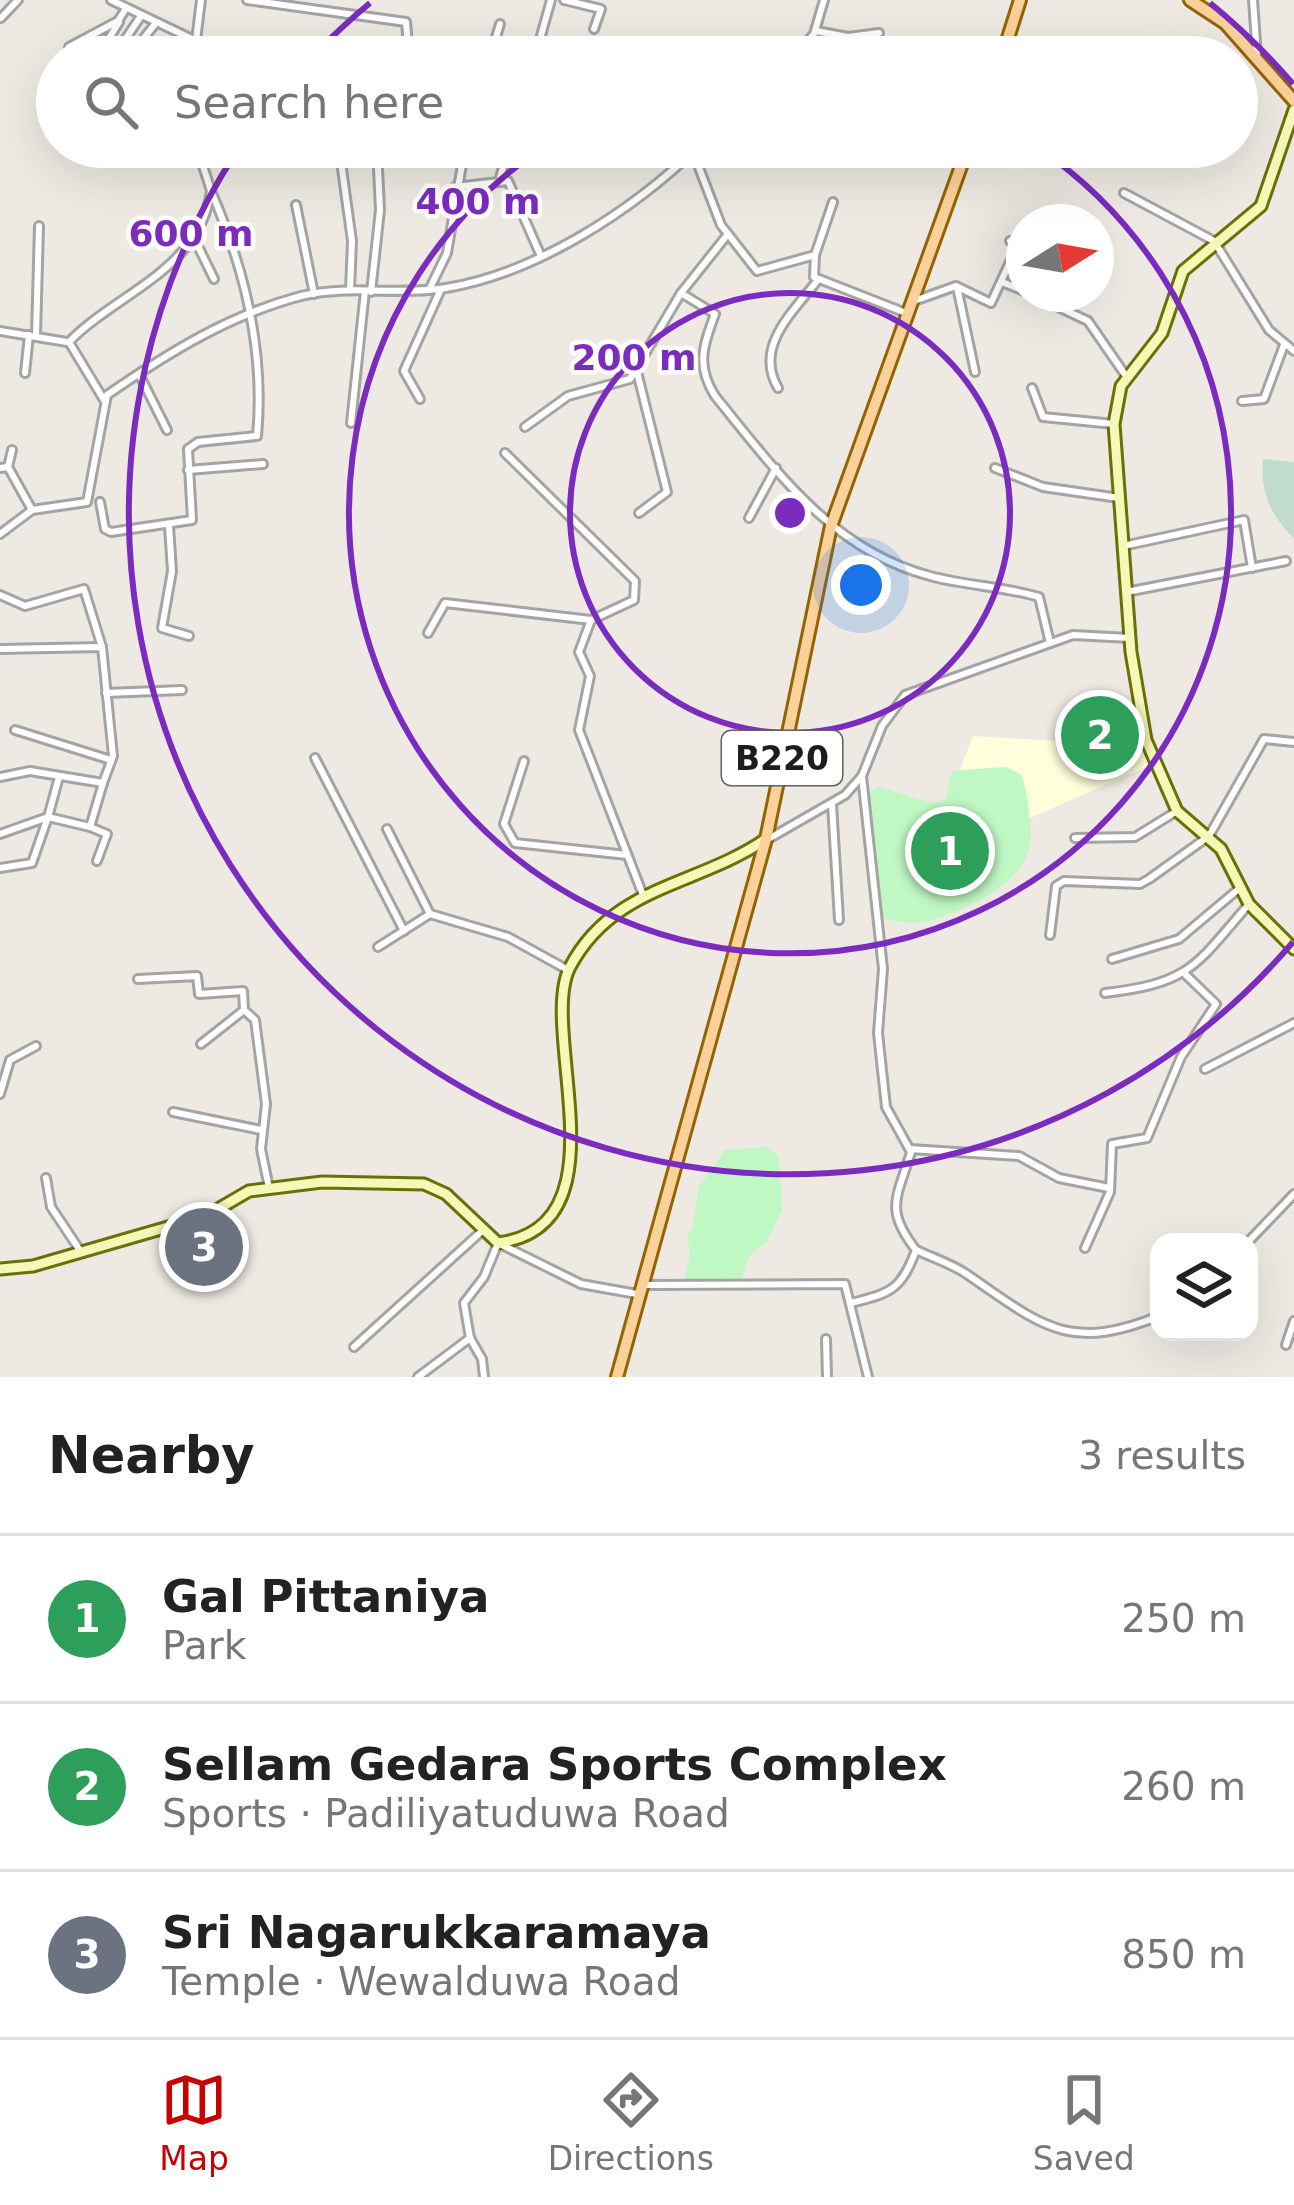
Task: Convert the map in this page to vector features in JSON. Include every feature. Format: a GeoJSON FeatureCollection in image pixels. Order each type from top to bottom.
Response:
{"type":"FeatureCollection","features":[{"type":"Feature","properties":{"kind":"main road"},"geometry":{"type":"LineString","coordinates":[[1009,36],[1020,0]]}},
{"type":"Feature","properties":{"kind":"main road"},"geometry":{"type":"LineString","coordinates":[[1190,0],[1236,36]]}},
{"type":"Feature","properties":{"kind":"main road"},"geometry":{"type":"LineString","coordinates":[[1258,62],[1294,101]]}},
{"type":"Feature","properties":{"kind":"main road","name":"B220"},"geometry":{"type":"LineString","coordinates":[[617,1377],[766,839],[831,526],[960,168]]}},
{"type":"Feature","properties":{"kind":"street"},"geometry":{"type":"LineString","coordinates":[[1,18],[18,0]]}},
{"type":"Feature","properties":{"kind":"street"},"geometry":{"type":"LineString","coordinates":[[111,0],[185,36]]}},
{"type":"Feature","properties":{"kind":"street"},"geometry":{"type":"LineString","coordinates":[[195,36],[201,0]]}},
{"type":"Feature","properties":{"kind":"street"},"geometry":{"type":"LineString","coordinates":[[247,0],[406,22],[407,36]]}},
{"type":"Feature","properties":{"kind":"street"},"geometry":{"type":"LineString","coordinates":[[541,36],[551,0]]}},
{"type":"Feature","properties":{"kind":"street"},"geometry":{"type":"LineString","coordinates":[[564,0],[601,9],[594,29]]}},
{"type":"Feature","properties":{"kind":"street"},"geometry":{"type":"LineString","coordinates":[[811,36],[824,0]]}},
{"type":"Feature","properties":{"kind":"street"},"geometry":{"type":"LineString","coordinates":[[1253,0],[1255,36]]}},
{"type":"Feature","properties":{"kind":"street"},"geometry":{"type":"LineString","coordinates":[[110,36],[126,9]]}},
{"type":"Feature","properties":{"kind":"street"},"geometry":{"type":"LineString","coordinates":[[127,36],[141,16]]}},
{"type":"Feature","properties":{"kind":"street"},"geometry":{"type":"LineString","coordinates":[[89,36],[120,19]]}},
{"type":"Feature","properties":{"kind":"street"},"geometry":{"type":"LineString","coordinates":[[146,36],[157,23]]}},
{"type":"Feature","properties":{"kind":"street"},"geometry":{"type":"LineString","coordinates":[[496,36],[500,24]]}},
{"type":"Feature","properties":{"kind":"street"},"geometry":{"type":"LineString","coordinates":[[815,31],[842,36]]}},
{"type":"Feature","properties":{"kind":"street"},"geometry":{"type":"LineString","coordinates":[[856,36],[879,33]]}},
{"type":"Feature","properties":{"kind":"street"},"geometry":{"type":"LineString","coordinates":[[1293,947],[1249,904],[1209,836],[1177,811],[1146,740],[1130,638],[1114,424],[1126,376],[1162,333],[1183,271],[1262,206],[1294,110]]}},
{"type":"Feature","properties":{"kind":"street"},"geometry":{"type":"LineString","coordinates":[[100,502],[106,530],[192,520],[188,470],[192,445],[257,436],[258,374],[251,313],[202,168]]}},
{"type":"Feature","properties":{"kind":"street"},"geometry":{"type":"LineString","coordinates":[[342,168],[352,241],[350,290]]}},
{"type":"Feature","properties":{"kind":"street"},"geometry":{"type":"LineString","coordinates":[[351,423],[380,210],[378,168]]}},
{"type":"Feature","properties":{"kind":"street"},"geometry":{"type":"LineString","coordinates":[[429,290],[447,253],[459,168]]}},
{"type":"Feature","properties":{"kind":"street"},"geometry":{"type":"LineString","coordinates":[[499,182],[503,168]]}},
{"type":"Feature","properties":{"kind":"street"},"geometry":{"type":"LineString","coordinates":[[104,400],[215,327],[251,313],[314,294],[441,288],[540,254],[611,216],[673,168]]}},
{"type":"Feature","properties":{"kind":"street"},"geometry":{"type":"LineString","coordinates":[[703,168],[728,234],[761,272],[814,255]]}},
{"type":"Feature","properties":{"kind":"street"},"geometry":{"type":"LineString","coordinates":[[454,187],[499,182],[513,187],[540,254]]}},
{"type":"Feature","properties":{"kind":"street"},"geometry":{"type":"LineString","coordinates":[[69,342],[99,311],[152,283],[193,236],[212,191]]}},
{"type":"Feature","properties":{"kind":"street"},"geometry":{"type":"LineString","coordinates":[[1124,193],[1214,241],[1284,345],[1294,351]]}},
{"type":"Feature","properties":{"kind":"street"},"geometry":{"type":"LineString","coordinates":[[778,388],[768,371],[771,344],[817,281],[814,255],[833,202]]}},
{"type":"Feature","properties":{"kind":"street"},"geometry":{"type":"LineString","coordinates":[[296,205],[314,294]]}},
{"type":"Feature","properties":{"kind":"street"},"geometry":{"type":"LineString","coordinates":[[25,373],[33,335],[39,226]]}},
{"type":"Feature","properties":{"kind":"street"},"geometry":{"type":"LineString","coordinates":[[526,427],[568,397],[638,372],[681,293],[728,234]]}},
{"type":"Feature","properties":{"kind":"street"},"geometry":{"type":"LineString","coordinates":[[193,236],[214,279]]}},
{"type":"Feature","properties":{"kind":"street"},"geometry":{"type":"LineString","coordinates":[[956,286],[991,303],[1006,272]]}},
{"type":"Feature","properties":{"kind":"street"},"geometry":{"type":"LineString","coordinates":[[817,281],[908,307],[956,286]]}},
{"type":"Feature","properties":{"kind":"street"},"geometry":{"type":"LineString","coordinates":[[1002,282],[1006,284]]}},
{"type":"Feature","properties":{"kind":"street"},"geometry":{"type":"LineString","coordinates":[[956,286],[975,372]]}},
{"type":"Feature","properties":{"kind":"street"},"geometry":{"type":"LineString","coordinates":[[420,399],[404,371],[441,288]]}},
{"type":"Feature","properties":{"kind":"street"},"geometry":{"type":"LineString","coordinates":[[681,293],[716,314],[704,344],[702,376],[776,468],[831,526],[861,549],[901,567],[934,578],[998,584],[1039,598],[1050,644]]}},
{"type":"Feature","properties":{"kind":"street"},"geometry":{"type":"LineString","coordinates":[[1068,312],[1088,321],[1126,376]]}},
{"type":"Feature","properties":{"kind":"street"},"geometry":{"type":"LineString","coordinates":[[0,331],[69,342],[104,400],[87,502]]}},
{"type":"Feature","properties":{"kind":"street"},"geometry":{"type":"LineString","coordinates":[[1242,401],[1264,399],[1284,345]]}},
{"type":"Feature","properties":{"kind":"street"},"geometry":{"type":"LineString","coordinates":[[638,372],[668,492],[639,513]]}},
{"type":"Feature","properties":{"kind":"street"},"geometry":{"type":"LineString","coordinates":[[139,374],[167,430]]}},
{"type":"Feature","properties":{"kind":"street"},"geometry":{"type":"LineString","coordinates":[[1032,388],[1043,417],[1114,424]]}},
{"type":"Feature","properties":{"kind":"street"},"geometry":{"type":"LineString","coordinates":[[13,450],[4,467],[32,510]]}},
{"type":"Feature","properties":{"kind":"street"},"geometry":{"type":"LineString","coordinates":[[428,633],[446,603],[591,620],[634,600],[634,581],[505,453]]}},
{"type":"Feature","properties":{"kind":"street"},"geometry":{"type":"LineString","coordinates":[[188,470],[263,464]]}},
{"type":"Feature","properties":{"kind":"street"},"geometry":{"type":"LineString","coordinates":[[749,518],[776,468]]}},
{"type":"Feature","properties":{"kind":"street"},"geometry":{"type":"LineString","coordinates":[[995,468],[1043,487],[1120,498]]}},
{"type":"Feature","properties":{"kind":"street"},"geometry":{"type":"LineString","coordinates":[[0,534],[32,510],[116,503]]}},
{"type":"Feature","properties":{"kind":"street"},"geometry":{"type":"LineString","coordinates":[[1123,546],[1244,520],[1252,568]]}},
{"type":"Feature","properties":{"kind":"street"},"geometry":{"type":"LineString","coordinates":[[169,526],[172,571],[162,628],[189,636]]}},
{"type":"Feature","properties":{"kind":"street"},"geometry":{"type":"LineString","coordinates":[[1126,592],[1286,561]]}},
{"type":"Feature","properties":{"kind":"street"},"geometry":{"type":"LineString","coordinates":[[0,595],[25,606],[84,589],[102,647],[111,760],[90,826]]}},
{"type":"Feature","properties":{"kind":"street"},"geometry":{"type":"LineString","coordinates":[[591,620],[579,647],[590,676],[578,723],[643,895]]}},
{"type":"Feature","properties":{"kind":"street"},"geometry":{"type":"LineString","coordinates":[[484,1377],[464,1303],[484,1277],[498,1244],[536,1231],[556,1208],[572,1125],[563,1016],[568,970],[613,916],[643,895],[731,864],[832,803],[862,776],[882,726],[905,694],[1073,635],[1130,638]]}},
{"type":"Feature","properties":{"kind":"street"},"geometry":{"type":"LineString","coordinates":[[0,649],[102,647]]}},
{"type":"Feature","properties":{"kind":"street"},"geometry":{"type":"LineString","coordinates":[[106,694],[182,690]]}},
{"type":"Feature","properties":{"kind":"street"},"geometry":{"type":"LineString","coordinates":[[15,730],[111,760]]}},
{"type":"Feature","properties":{"kind":"street"},"geometry":{"type":"LineString","coordinates":[[1050,934],[1056,886],[1064,881],[1140,884],[1209,836],[1264,739],[1294,742]]}},
{"type":"Feature","properties":{"kind":"street"},"geometry":{"type":"LineString","coordinates":[[315,758],[404,931]]}},
{"type":"Feature","properties":{"kind":"street"},"geometry":{"type":"LineString","coordinates":[[524,761],[504,824],[515,843],[627,856]]}},
{"type":"Feature","properties":{"kind":"street"},"geometry":{"type":"LineString","coordinates":[[0,777],[30,771],[103,783]]}},
{"type":"Feature","properties":{"kind":"street"},"geometry":{"type":"LineString","coordinates":[[0,868],[32,863],[59,776]]}},
{"type":"Feature","properties":{"kind":"street"},"geometry":{"type":"LineString","coordinates":[[862,776],[883,969],[878,1033],[886,1107],[910,1149],[893,1209],[896,1224],[916,1250],[964,1272],[1049,1329],[1096,1335],[1150,1319]]}},
{"type":"Feature","properties":{"kind":"street"},"geometry":{"type":"LineString","coordinates":[[832,803],[839,920]]}},
{"type":"Feature","properties":{"kind":"street"},"geometry":{"type":"LineString","coordinates":[[1075,838],[1135,837],[1177,811]]}},
{"type":"Feature","properties":{"kind":"street"},"geometry":{"type":"LineString","coordinates":[[0,834],[49,817],[90,826],[108,836],[97,861]]}},
{"type":"Feature","properties":{"kind":"street"},"geometry":{"type":"LineString","coordinates":[[388,829],[430,914],[508,937],[568,970]]}},
{"type":"Feature","properties":{"kind":"street"},"geometry":{"type":"LineString","coordinates":[[1112,959],[1179,939],[1241,887]]}},
{"type":"Feature","properties":{"kind":"street"},"geometry":{"type":"LineString","coordinates":[[1105,993],[1158,987],[1186,975],[1249,904]]}},
{"type":"Feature","properties":{"kind":"street"},"geometry":{"type":"LineString","coordinates":[[378,947],[430,914]]}},
{"type":"Feature","properties":{"kind":"street"},"geometry":{"type":"LineString","coordinates":[[1085,1248],[1110,1189],[1112,1144],[1147,1138],[1181,1058],[1216,1004],[1186,975]]}},
{"type":"Feature","properties":{"kind":"street"},"geometry":{"type":"LineString","coordinates":[[138,979],[196,976],[199,994],[240,989],[244,1010],[255,1020],[266,1104],[261,1130],[268,1188]]}},
{"type":"Feature","properties":{"kind":"street"},"geometry":{"type":"LineString","coordinates":[[201,1044],[244,1010]]}},
{"type":"Feature","properties":{"kind":"street"},"geometry":{"type":"LineString","coordinates":[[1205,1069],[1294,1023]]}},
{"type":"Feature","properties":{"kind":"street"},"geometry":{"type":"LineString","coordinates":[[0,1094],[10,1060],[36,1046]]}},
{"type":"Feature","properties":{"kind":"street"},"geometry":{"type":"LineString","coordinates":[[173,1112],[261,1130]]}},
{"type":"Feature","properties":{"kind":"street"},"geometry":{"type":"LineString","coordinates":[[910,1149],[1019,1156],[1059,1178],[1110,1189]]}},
{"type":"Feature","properties":{"kind":"street"},"geometry":{"type":"LineString","coordinates":[[46,1178],[51,1207],[81,1252]]}},
{"type":"Feature","properties":{"kind":"street"},"geometry":{"type":"LineString","coordinates":[[0,1269],[81,1252],[206,1216],[249,1190],[322,1182],[424,1184],[446,1194],[498,1244],[581,1284],[638,1290],[813,1280],[845,1284],[868,1377]]}},
{"type":"Feature","properties":{"kind":"street"},"geometry":{"type":"LineString","coordinates":[[1257,1233],[1294,1195]]}},
{"type":"Feature","properties":{"kind":"street"},"geometry":{"type":"LineString","coordinates":[[354,1347],[482,1231]]}},
{"type":"Feature","properties":{"kind":"street"},"geometry":{"type":"LineString","coordinates":[[850,1304],[885,1294],[905,1279],[916,1250]]}},
{"type":"Feature","properties":{"kind":"street"},"geometry":{"type":"LineString","coordinates":[[1286,1345],[1294,1321]]}},
{"type":"Feature","properties":{"kind":"street"},"geometry":{"type":"LineString","coordinates":[[418,1377],[470,1338]]}},
{"type":"Feature","properties":{"kind":"street"},"geometry":{"type":"LineString","coordinates":[[826,1339],[827,1377]]}},
{"type":"Feature","properties":{"kind":"shaded area"},"geometry":{"type":"Polygon","coordinates":[[[1263,459],[1294,462],[1294,539],[1269,503],[1263,459]]]}},
{"type":"Feature","properties":{"kind":"shaded area"},"geometry":{"type":"Polygon","coordinates":[[[1144,729],[1155,763],[1027,819],[1026,789],[1006,767],[960,770],[973,736],[1057,741],[1066,761],[1144,729]]]}},
{"type":"Feature","properties":{"kind":"green space"},"geometry":{"type":"Polygon","coordinates":[[[1140,706],[1144,729],[1065,762],[1057,741],[1140,706]]]}},
{"type":"Feature","properties":{"kind":"green space"},"geometry":{"type":"Polygon","coordinates":[[[1006,767],[1022,775],[1030,823],[1029,850],[1013,876],[970,906],[938,918],[913,923],[877,918],[867,792],[879,787],[932,803],[945,801],[952,771],[1006,767]]]}},
{"type":"Feature","properties":{"kind":"green space"},"geometry":{"type":"Polygon","coordinates":[[[767,1147],[779,1156],[782,1210],[767,1242],[749,1256],[741,1283],[683,1284],[690,1257],[687,1232],[692,1230],[699,1187],[725,1150],[767,1147]]]}},
{"type":"Feature","properties":{"kind":"place","name":"Sellam Gedara Sports Complex"},"geometry":{"type":"Point","coordinates":[1100,735]}},
{"type":"Feature","properties":{"kind":"place","name":"Gal Pittaniya"},"geometry":{"type":"Point","coordinates":[950,851]}},
{"type":"Feature","properties":{"kind":"place","name":"Sri Nagarukkaramaya"},"geometry":{"type":"Point","coordinates":[204,1247]}}]}
